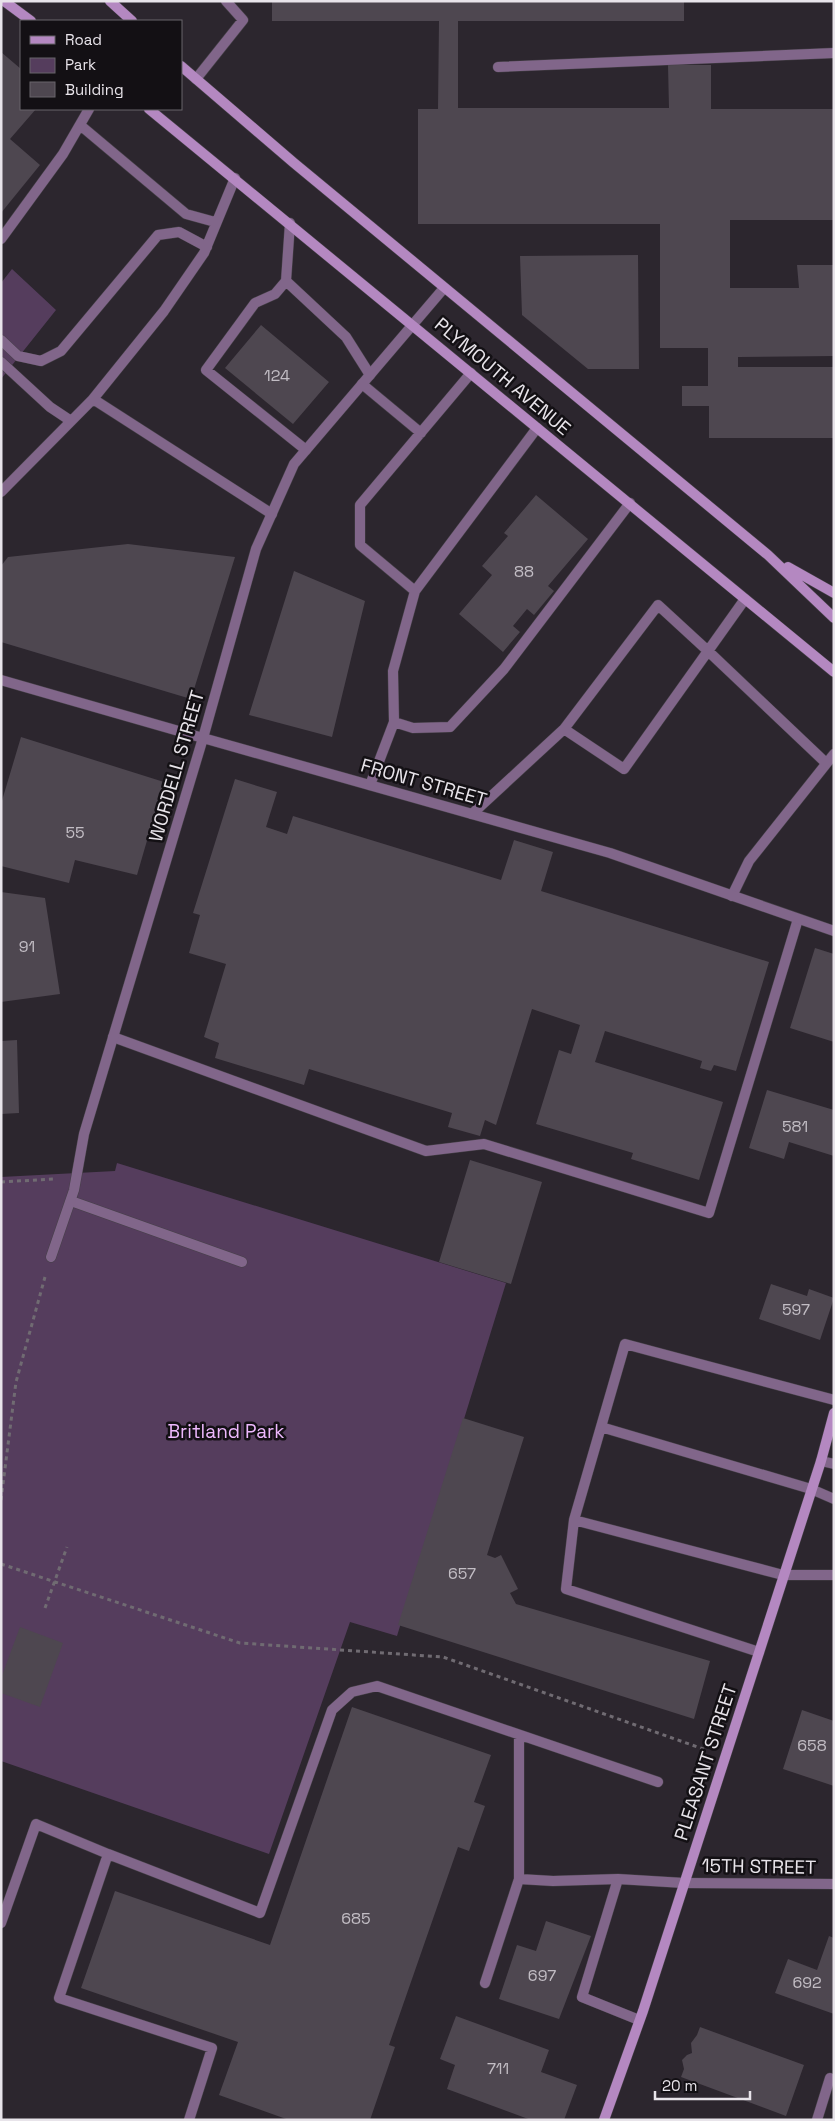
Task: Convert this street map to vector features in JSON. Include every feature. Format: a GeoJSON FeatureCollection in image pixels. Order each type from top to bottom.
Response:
{"type":"FeatureCollection","features":[{"type":"Feature","properties":{"kind":"main road"},"geometry":{"type":"LineString","coordinates":[[4,1],[31,20]]}},
{"type":"Feature","properties":{"kind":"main road"},"geometry":{"type":"LineString","coordinates":[[110,1],[131,20]]}},
{"type":"Feature","properties":{"kind":"main road","name":"PLYMOUTH AVENUE"},"geometry":{"type":"LineString","coordinates":[[182,67],[286,157],[768,555],[834,618]]}},
{"type":"Feature","properties":{"kind":"main road","name":"PLYMOUTH AVENUE"},"geometry":{"type":"LineString","coordinates":[[150,110],[834,672]]}},
{"type":"Feature","properties":{"kind":"main road"},"geometry":{"type":"LineString","coordinates":[[768,555],[834,593]]}},
{"type":"Feature","properties":{"kind":"main road","name":"PLEASANT STREET"},"geometry":{"type":"LineString","coordinates":[[604,2120],[639,2020],[784,1576],[834,1413]]}},
{"type":"Feature","properties":{"kind":"street"},"geometry":{"type":"LineString","coordinates":[[196,79],[243,20],[226,1]]}},
{"type":"Feature","properties":{"kind":"street"},"geometry":{"type":"LineString","coordinates":[[498,67],[834,53]]}},
{"type":"Feature","properties":{"kind":"street"},"geometry":{"type":"LineString","coordinates":[[1,239],[64,154],[88,110]]}},
{"type":"Feature","properties":{"kind":"street"},"geometry":{"type":"LineString","coordinates":[[80,125],[186,214],[216,222]]}},
{"type":"Feature","properties":{"kind":"street"},"geometry":{"type":"LineString","coordinates":[[4,485],[93,399],[164,311],[207,248],[235,178]]}},
{"type":"Feature","properties":{"kind":"street"},"geometry":{"type":"LineString","coordinates":[[290,223],[286,281],[275,294],[255,303],[206,370],[306,450]]}},
{"type":"Feature","properties":{"kind":"street"},"geometry":{"type":"LineString","coordinates":[[1,340],[18,356],[41,361],[61,351],[158,235],[179,232],[207,248]]}},
{"type":"Feature","properties":{"kind":"street"},"geometry":{"type":"LineString","coordinates":[[286,281],[346,337],[370,375]]}},
{"type":"Feature","properties":{"kind":"street","name":"WORDELL STREET"},"geometry":{"type":"LineString","coordinates":[[50,1257],[71,1201],[84,1134],[203,738],[256,549],[294,464],[444,288]]}},
{"type":"Feature","properties":{"kind":"street"},"geometry":{"type":"LineString","coordinates":[[1,362],[50,407],[71,421]]}},
{"type":"Feature","properties":{"kind":"street"},"geometry":{"type":"LineString","coordinates":[[415,590],[360,545],[360,505],[471,373]]}},
{"type":"Feature","properties":{"kind":"street"},"geometry":{"type":"LineString","coordinates":[[362,384],[421,433]]}},
{"type":"Feature","properties":{"kind":"street"},"geometry":{"type":"LineString","coordinates":[[93,399],[272,514]]}},
{"type":"Feature","properties":{"kind":"street"},"geometry":{"type":"LineString","coordinates":[[370,785],[394,722],[393,670],[415,590],[538,428]]}},
{"type":"Feature","properties":{"kind":"street"},"geometry":{"type":"LineString","coordinates":[[394,722],[413,728],[450,727],[504,669],[630,503]]}},
{"type":"Feature","properties":{"kind":"street"},"geometry":{"type":"LineString","coordinates":[[564,729],[624,770],[745,599]]}},
{"type":"Feature","properties":{"kind":"street"},"geometry":{"type":"LineString","coordinates":[[472,814],[564,729],[658,605],[708,650],[826,764]]}},
{"type":"Feature","properties":{"kind":"street","name":"FRONT STREET"},"geometry":{"type":"LineString","coordinates":[[1,680],[610,853],[834,931]]}},
{"type":"Feature","properties":{"kind":"street"},"geometry":{"type":"LineString","coordinates":[[732,896],[749,861],[834,754]]}},
{"type":"Feature","properties":{"kind":"street"},"geometry":{"type":"LineString","coordinates":[[113,1037],[426,1151],[484,1144],[709,1213],[798,919]]}},
{"type":"Feature","properties":{"kind":"street"},"geometry":{"type":"LineString","coordinates":[[71,1201],[242,1262]]}},
{"type":"Feature","properties":{"kind":"street"},"geometry":{"type":"LineString","coordinates":[[759,1652],[566,1589],[574,1520],[625,1344],[834,1400]]}},
{"type":"Feature","properties":{"kind":"street"},"geometry":{"type":"LineString","coordinates":[[601,1427],[811,1489],[834,1498]]}},
{"type":"Feature","properties":{"kind":"street"},"geometry":{"type":"LineString","coordinates":[[820,1461],[834,1464]]}},
{"type":"Feature","properties":{"kind":"street"},"geometry":{"type":"LineString","coordinates":[[574,1520],[784,1576],[834,1575]]}},
{"type":"Feature","properties":{"kind":"street"},"geometry":{"type":"LineString","coordinates":[[1,1923],[36,1824],[260,1913],[332,1710],[352,1692],[377,1686],[658,1782]]}},
{"type":"Feature","properties":{"kind":"street"},"geometry":{"type":"LineString","coordinates":[[485,1983],[519,1879],[519,1734]]}},
{"type":"Feature","properties":{"kind":"street"},"geometry":{"type":"LineString","coordinates":[[108,1854],[59,1998],[212,2048],[189,2120]]}},
{"type":"Feature","properties":{"kind":"street","name":"15TH STREET"},"geometry":{"type":"LineString","coordinates":[[519,1879],[553,1881],[618,1879],[684,1883],[834,1884]]}},
{"type":"Feature","properties":{"kind":"street"},"geometry":{"type":"LineString","coordinates":[[618,1879],[582,1997],[639,2020]]}},
{"type":"Feature","properties":{"kind":"street"},"geometry":{"type":"LineString","coordinates":[[817,2120],[830,2078]]}},
{"type":"Feature","properties":{"kind":"path"},"geometry":{"type":"LineString","coordinates":[[1,1182],[77,1177]]}},
{"type":"Feature","properties":{"kind":"path"},"geometry":{"type":"LineString","coordinates":[[1,1500],[16,1382],[50,1257]]}},
{"type":"Feature","properties":{"kind":"path"},"geometry":{"type":"LineString","coordinates":[[45,1608],[67,1547]]}},
{"type":"Feature","properties":{"kind":"path"},"geometry":{"type":"LineString","coordinates":[[1,1564],[240,1643],[443,1658],[725,1756]]}},
{"type":"Feature","properties":{"kind":"green space"},"geometry":{"type":"Polygon","coordinates":[[[12,269],[56,310],[1,379],[1,283],[12,269]]]}},
{"type":"Feature","properties":{"kind":"green space","name":"Britland Park"},"geometry":{"type":"Polygon","coordinates":[[[117,1163],[506,1283],[397,1636],[350,1622],[269,1854],[1,1761],[1,1177],[115,1171],[117,1163]]]}},
{"type":"Feature","properties":{"kind":"building"},"geometry":{"type":"Polygon","coordinates":[[[272,1],[684,1],[684,21],[458,21],[458,108],[669,108],[668,65],[711,65],[711,109],[834,109],[834,220],[730,220],[730,288],[799,288],[797,265],[834,265],[834,356],[738,357],[738,367],[834,367],[834,438],[709,438],[709,406],[682,406],[682,386],[708,386],[708,348],[660,348],[660,224],[418,224],[418,109],[438,109],[439,21],[272,21],[272,1]]]}},
{"type":"Feature","properties":{"kind":"building"},"geometry":{"type":"Polygon","coordinates":[[[1,52],[20,68],[20,110],[35,110],[10,139],[40,165],[1,213],[1,52]]]}},
{"type":"Feature","properties":{"kind":"building"},"geometry":{"type":"Polygon","coordinates":[[[638,255],[639,369],[588,369],[522,315],[520,256],[638,255]]]}},
{"type":"Feature","properties":{"kind":"building"},"geometry":{"type":"Polygon","coordinates":[[[261,325],[329,382],[293,424],[225,368],[261,325]]]}},
{"type":"Feature","properties":{"kind":"building"},"geometry":{"type":"Polygon","coordinates":[[[536,495],[588,539],[548,586],[554,591],[534,615],[527,609],[513,626],[520,632],[503,652],[459,614],[492,575],[482,566],[508,536],[504,533],[536,495]]]}},
{"type":"Feature","properties":{"kind":"building"},"geometry":{"type":"Polygon","coordinates":[[[128,544],[235,557],[191,699],[1,642],[1,566],[8,557],[128,544]]]}},
{"type":"Feature","properties":{"kind":"building"},"geometry":{"type":"Polygon","coordinates":[[[294,571],[365,601],[332,737],[249,715],[294,571]]]}},
{"type":"Feature","properties":{"kind":"building"},"geometry":{"type":"Polygon","coordinates":[[[21,737],[164,782],[137,875],[75,860],[69,883],[1,866],[1,804],[21,737]]]}},
{"type":"Feature","properties":{"kind":"building"},"geometry":{"type":"Polygon","coordinates":[[[235,779],[277,792],[266,827],[287,834],[293,816],[501,880],[514,840],[553,852],[541,891],[769,962],[736,1071],[714,1065],[711,1071],[700,1068],[702,1061],[605,1031],[595,1062],[723,1102],[699,1180],[631,1159],[633,1153],[536,1124],[559,1050],[571,1054],[580,1025],[532,1009],[496,1125],[485,1120],[480,1136],[448,1127],[452,1113],[309,1069],[304,1085],[215,1058],[219,1043],[204,1037],[226,964],[189,953],[200,915],[193,913],[235,779]]]}},
{"type":"Feature","properties":{"kind":"building"},"geometry":{"type":"Polygon","coordinates":[[[1,892],[45,898],[60,994],[1,1002],[1,892]]]}},
{"type":"Feature","properties":{"kind":"building"},"geometry":{"type":"Polygon","coordinates":[[[815,948],[834,954],[834,1042],[790,1028],[815,948]]]}},
{"type":"Feature","properties":{"kind":"building"},"geometry":{"type":"Polygon","coordinates":[[[17,1040],[19,1113],[1,1114],[1,1041],[17,1040]]]}},
{"type":"Feature","properties":{"kind":"building"},"geometry":{"type":"Polygon","coordinates":[[[767,1090],[834,1110],[834,1156],[789,1142],[784,1159],[749,1148],[767,1090]]]}},
{"type":"Feature","properties":{"kind":"building"},"geometry":{"type":"Polygon","coordinates":[[[470,1160],[542,1182],[511,1284],[439,1262],[470,1160]]]}},
{"type":"Feature","properties":{"kind":"building"},"geometry":{"type":"Polygon","coordinates":[[[771,1284],[807,1296],[809,1289],[834,1298],[820,1340],[759,1319],[771,1284]]]}},
{"type":"Feature","properties":{"kind":"building"},"geometry":{"type":"Polygon","coordinates":[[[463,1418],[524,1437],[487,1555],[495,1558],[501,1555],[518,1589],[510,1593],[516,1604],[710,1661],[694,1719],[398,1625],[463,1418]]]}},
{"type":"Feature","properties":{"kind":"building"},"geometry":{"type":"Polygon","coordinates":[[[20,1627],[63,1643],[40,1707],[1,1693],[1,1678],[20,1627]]]}},
{"type":"Feature","properties":{"kind":"building"},"geometry":{"type":"Polygon","coordinates":[[[352,1707],[491,1755],[474,1802],[485,1806],[469,1851],[458,1847],[389,2045],[395,2047],[370,2120],[289,2120],[219,2095],[238,2042],[81,1988],[115,1891],[270,1945],[352,1707]]]}},
{"type":"Feature","properties":{"kind":"building"},"geometry":{"type":"Polygon","coordinates":[[[802,1710],[834,1721],[834,1786],[783,1769],[802,1710]]]}},
{"type":"Feature","properties":{"kind":"building"},"geometry":{"type":"Polygon","coordinates":[[[546,1921],[591,1936],[559,2019],[499,1999],[517,1945],[536,1951],[546,1921]]]}},
{"type":"Feature","properties":{"kind":"building"},"geometry":{"type":"Polygon","coordinates":[[[829,1936],[834,1938],[834,2014],[775,1993],[788,1959],[817,1970],[829,1936]]]}},
{"type":"Feature","properties":{"kind":"building"},"geometry":{"type":"Polygon","coordinates":[[[456,2016],[549,2050],[541,2072],[577,2085],[564,2120],[531,2120],[447,2089],[455,2065],[440,2059],[456,2016]]]}},
{"type":"Feature","properties":{"kind":"building"},"geometry":{"type":"Polygon","coordinates":[[[700,2027],[804,2065],[786,2116],[681,2077],[684,2069],[682,2060],[692,2053],[691,2043],[700,2027]]]}}]}
